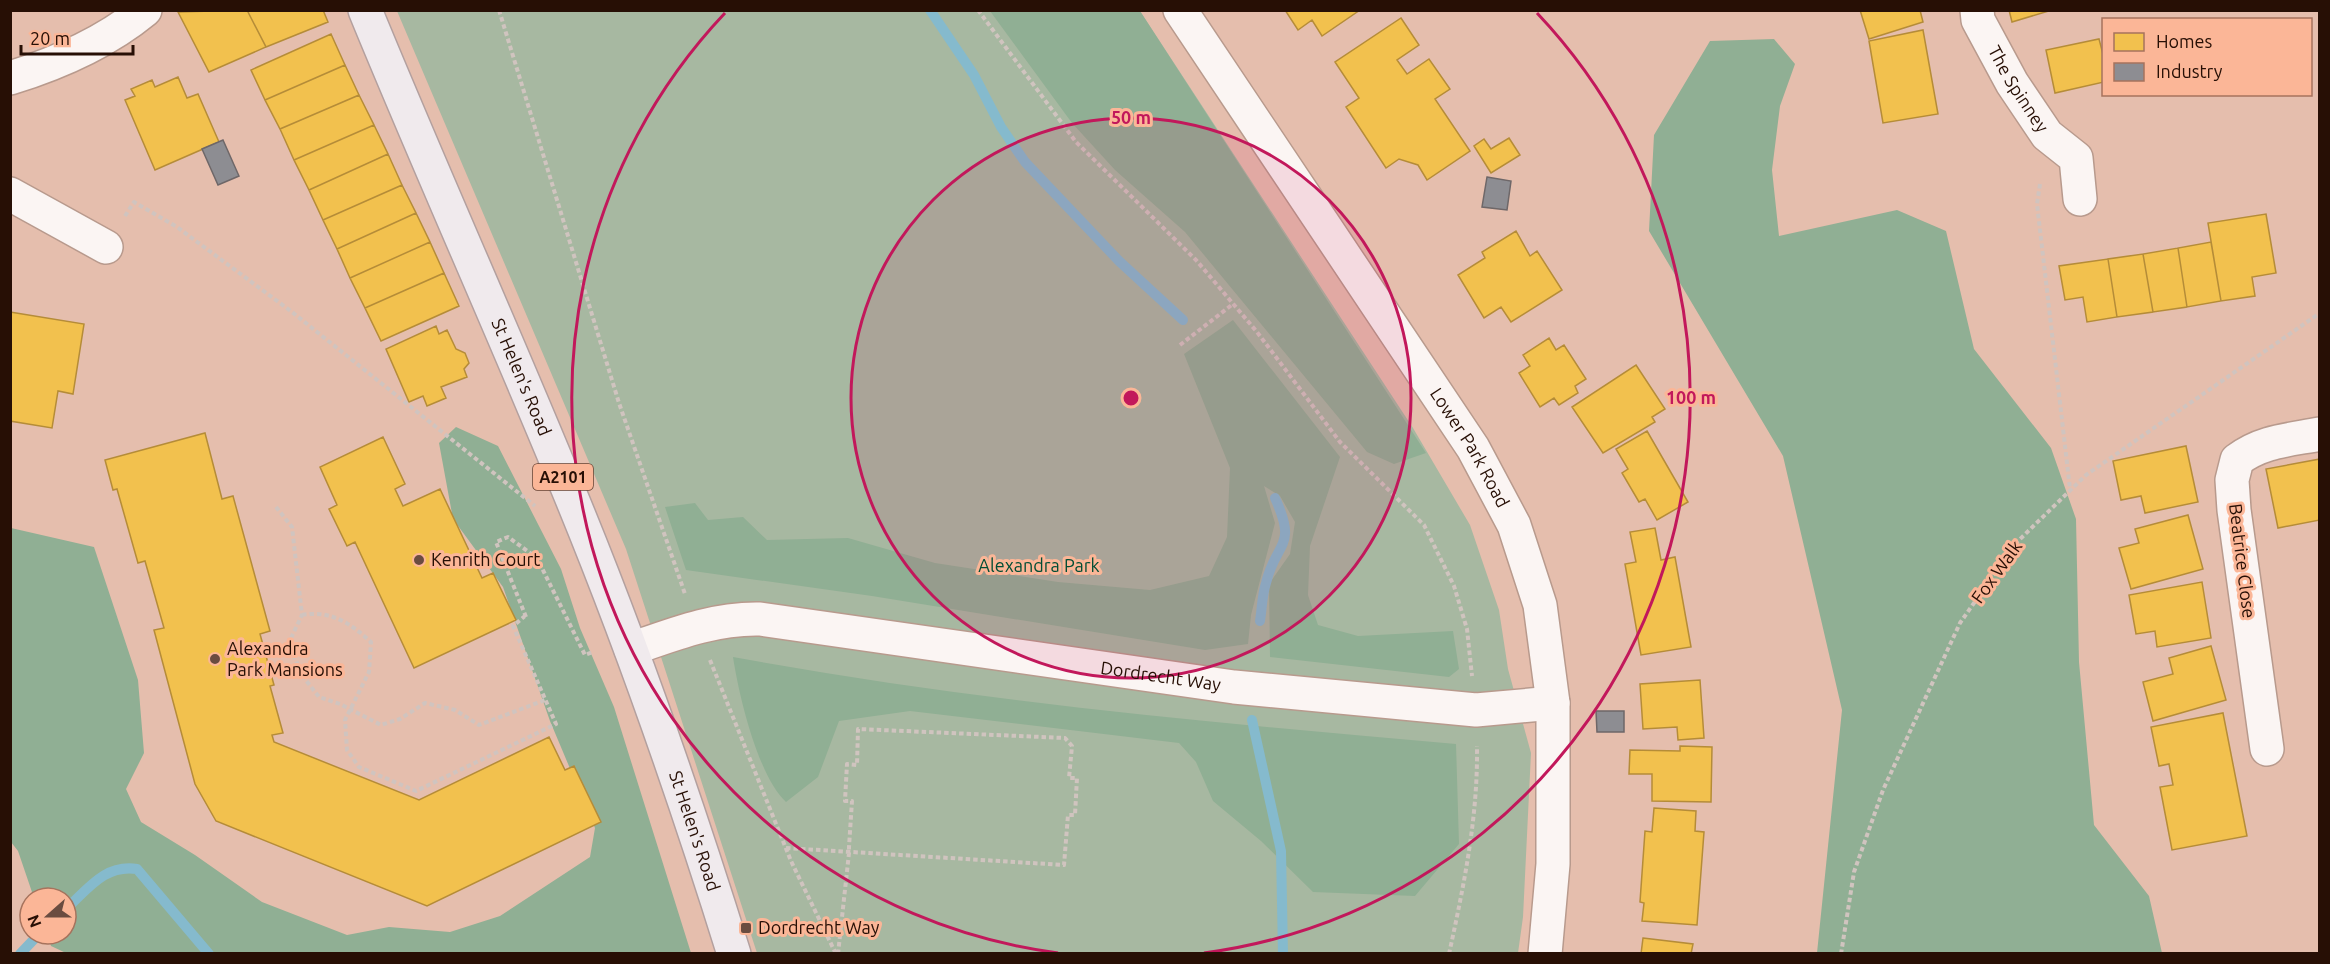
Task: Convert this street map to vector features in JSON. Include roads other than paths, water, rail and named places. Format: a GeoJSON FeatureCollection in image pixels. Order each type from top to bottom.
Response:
{"type":"FeatureCollection","features":[{"type":"Feature","properties":{"kind":"main road","name":"St Helen's Road"},"geometry":{"type":"LineString","coordinates":[[365,10],[578,514],[631,649],[734,954]]}},
{"type":"Feature","properties":{"kind":"street"},"geometry":{"type":"LineString","coordinates":[[10,78],[54,64],[122,29],[145,10]]}},
{"type":"Feature","properties":{"kind":"street","name":"Lower Park Road"},"geometry":{"type":"LineString","coordinates":[[1180,10],[1473,448],[1514,525],[1540,605],[1553,703],[1553,864],[1545,954]]}},
{"type":"Feature","properties":{"kind":"street","name":"The Spinney"},"geometry":{"type":"LineString","coordinates":[[1977,10],[1978,20],[2012,82],[2047,135],[2076,158],[2080,199]]}},
{"type":"Feature","properties":{"kind":"street"},"geometry":{"type":"LineString","coordinates":[[10,194],[106,246]]}},
{"type":"Feature","properties":{"kind":"street","name":"Beatrice Close"},"geometry":{"type":"LineString","coordinates":[[2267,749],[2234,510],[2232,480],[2237,460],[2252,449],[2270,442],[2319,434]]}},
{"type":"Feature","properties":{"kind":"street","name":"Dordrecht Way"},"geometry":{"type":"LineString","coordinates":[[631,649],[697,626],[731,618],[760,619],[1234,687],[1476,710],[1553,703]]}},
{"type":"Feature","properties":{"kind":"waterway"},"geometry":{"type":"LineString","coordinates":[[930,10],[974,75],[1001,127],[1025,162],[1119,261],[1183,320]]}},
{"type":"Feature","properties":{"kind":"waterway"},"geometry":{"type":"LineString","coordinates":[[1260,621],[1270,569],[1285,536],[1282,514],[1275,498]]}},
{"type":"Feature","properties":{"kind":"waterway"},"geometry":{"type":"LineString","coordinates":[[1252,720],[1281,851],[1283,954]]}},
{"type":"Feature","properties":{"kind":"waterway"},"geometry":{"type":"LineString","coordinates":[[78,898],[106,874],[126,868],[137,869],[209,954]]}},
{"type":"Feature","properties":{"kind":"waterway"},"geometry":{"type":"LineString","coordinates":[[20,954],[28,946]]}},
{"type":"Feature","properties":{"kind":"place","name":"Kenrith Court"},"geometry":{"type":"Point","coordinates":[419,560]}},
{"type":"Feature","properties":{"kind":"place","name":"Alexandra Park Mansions"},"geometry":{"type":"Point","coordinates":[215,659]}},
{"type":"Feature","properties":{"kind":"place","name":"Dordrecht Way"},"geometry":{"type":"Point","coordinates":[746,928]}},
{"type":"Feature","properties":{"kind":"park label","name":"Alexandra Park"},"geometry":{"type":"Point","coordinates":[1039,566]}}]}
